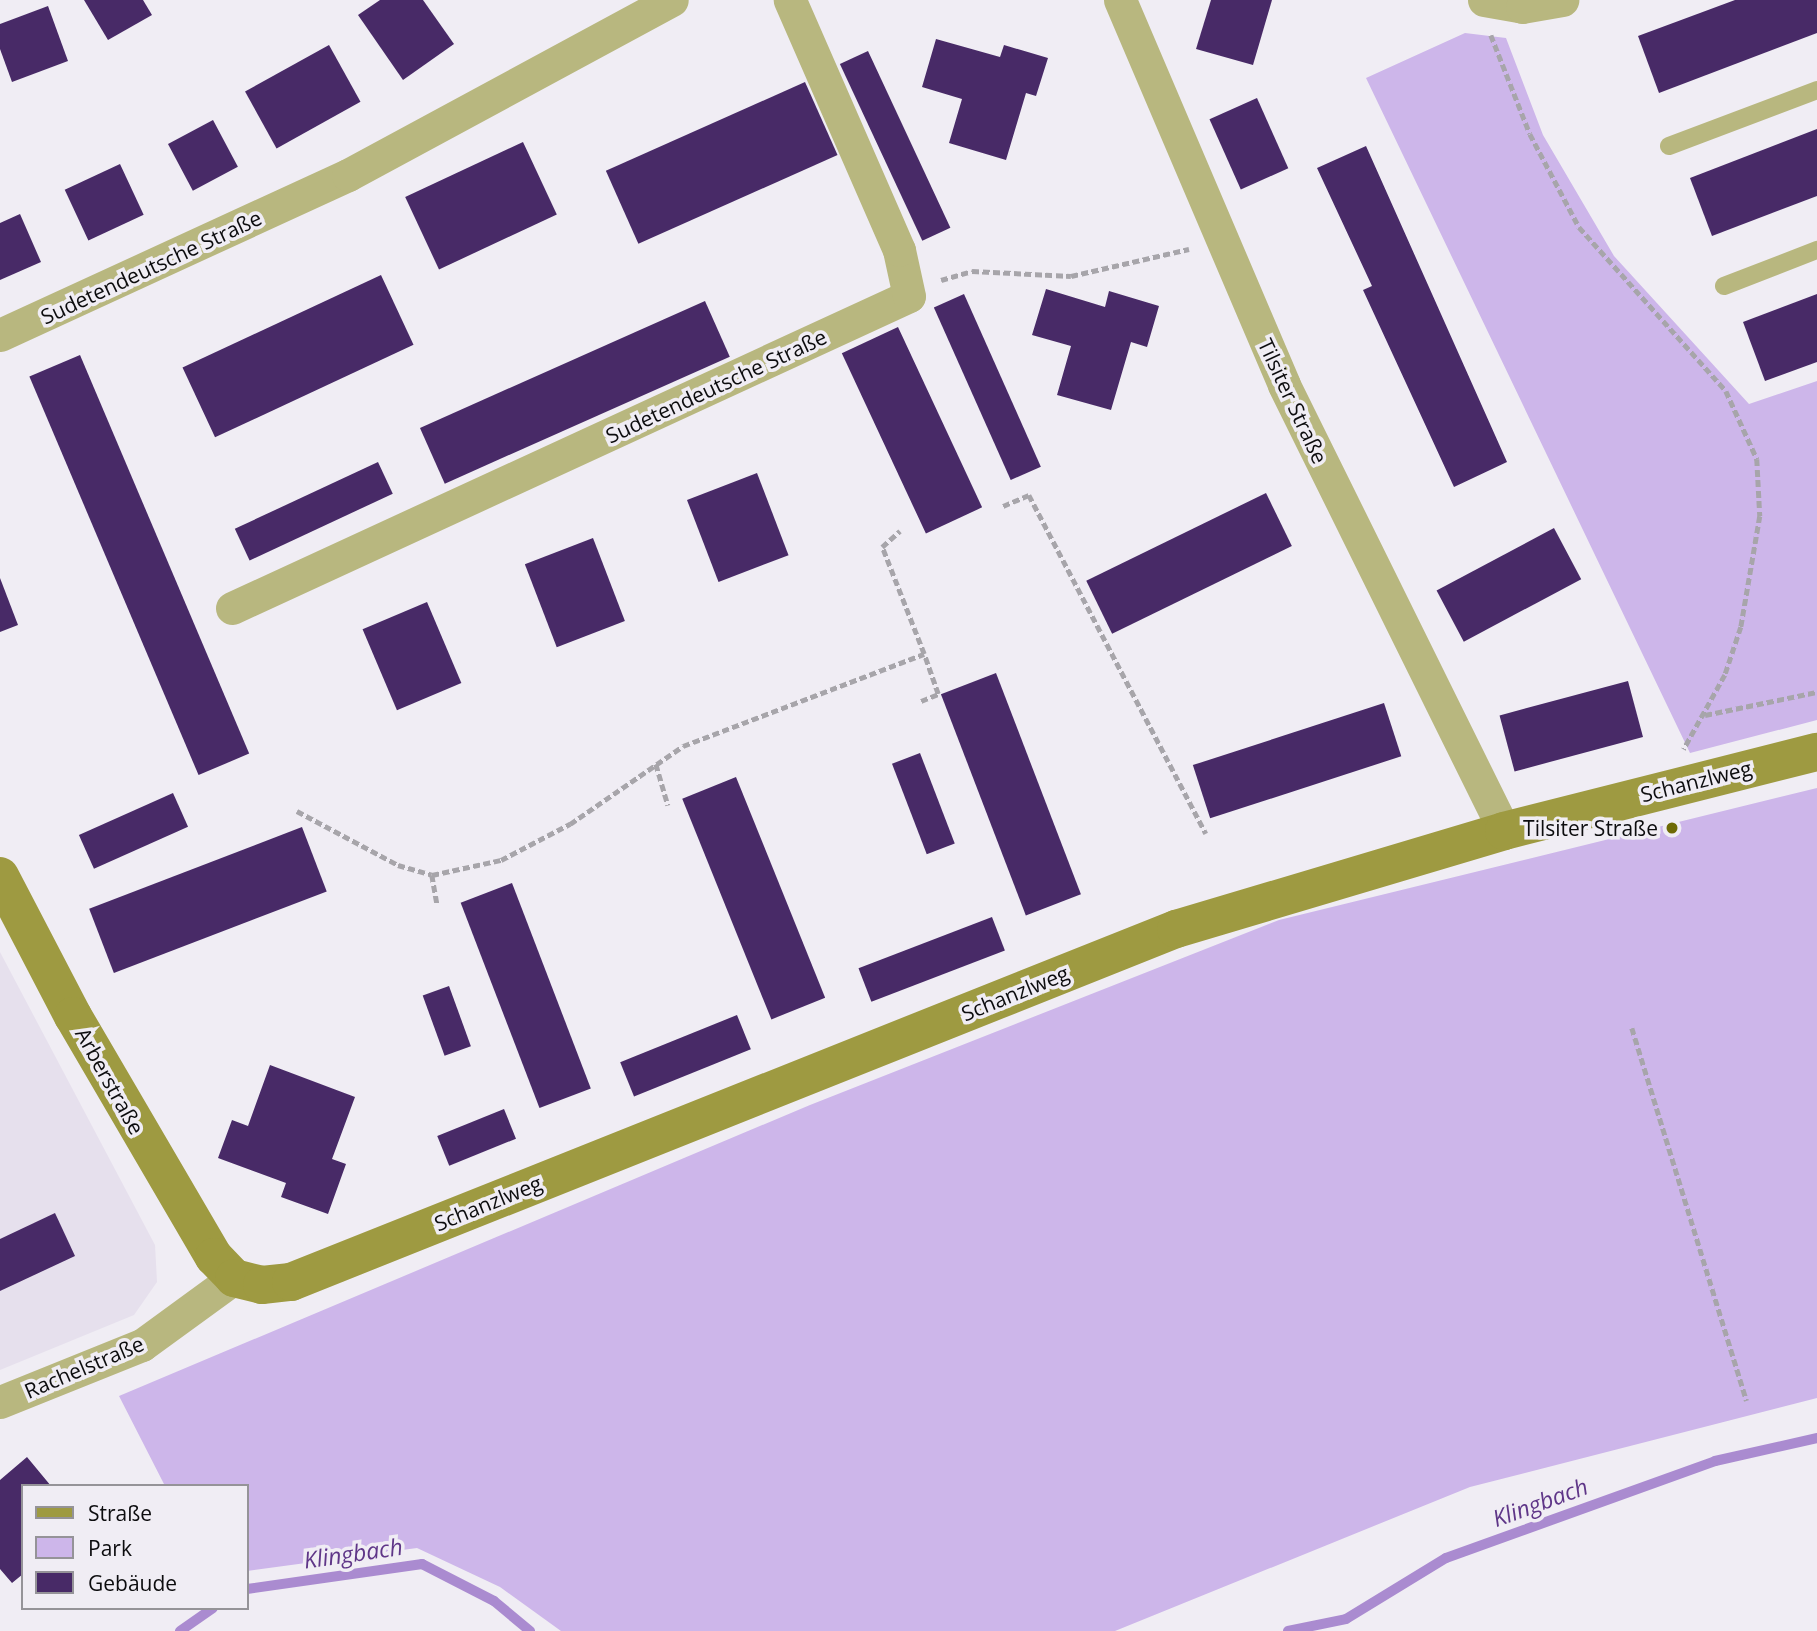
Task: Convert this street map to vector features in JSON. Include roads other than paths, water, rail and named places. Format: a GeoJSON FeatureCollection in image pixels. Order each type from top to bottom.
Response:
{"type":"FeatureCollection","features":[{"type":"Feature","properties":{"kind":"street","name":"Sudetendeutsche Straße"},"geometry":{"type":"LineString","coordinates":[[0,335],[348,175],[672,0]]}},
{"type":"Feature","properties":{"kind":"street","name":"Sudetendeutsche Straße"},"geometry":{"type":"LineString","coordinates":[[232,608],[909,296],[898,250],[790,0]]}},
{"type":"Feature","properties":{"kind":"street","name":"Tilsiter Straße"},"geometry":{"type":"LineString","coordinates":[[1120,0],[1284,385],[1504,831]]}},
{"type":"Feature","properties":{"kind":"street"},"geometry":{"type":"LineString","coordinates":[[1486,1],[1547,6],[1562,0]]}},
{"type":"Feature","properties":{"kind":"street","name":"Schanzlweg"},"geometry":{"type":"LineString","coordinates":[[234,1278],[262,1285],[291,1282],[1176,929],[1504,831],[1689,781],[1817,752]]}},
{"type":"Feature","properties":{"kind":"street","name":"Arberstraße"},"geometry":{"type":"LineString","coordinates":[[0,876],[154,1159],[234,1278]]}},
{"type":"Feature","properties":{"kind":"street","name":"Rachelstraße"},"geometry":{"type":"LineString","coordinates":[[0,1402],[142,1345],[234,1278]]}},
{"type":"Feature","properties":{"kind":"lane"},"geometry":{"type":"LineString","coordinates":[[1669,146],[1817,90]]}},
{"type":"Feature","properties":{"kind":"lane"},"geometry":{"type":"LineString","coordinates":[[1724,286],[1817,250]]}},
{"type":"Feature","properties":{"kind":"waterway","name":"Klingbach"},"geometry":{"type":"LineString","coordinates":[[1288,1631],[1346,1619],[1446,1558],[1715,1461],[1817,1438]]}},
{"type":"Feature","properties":{"kind":"waterway","name":"Klingbach"},"geometry":{"type":"LineString","coordinates":[[248,1589],[422,1564],[494,1601],[530,1631]]}},
{"type":"Feature","properties":{"kind":"waterway","name":"Klingbach"},"geometry":{"type":"LineString","coordinates":[[180,1631],[210,1610]]}},
{"type":"Feature","properties":{"kind":"place","name":"Tilsiter Straße"},"geometry":{"type":"Point","coordinates":[1672,828]}}]}
